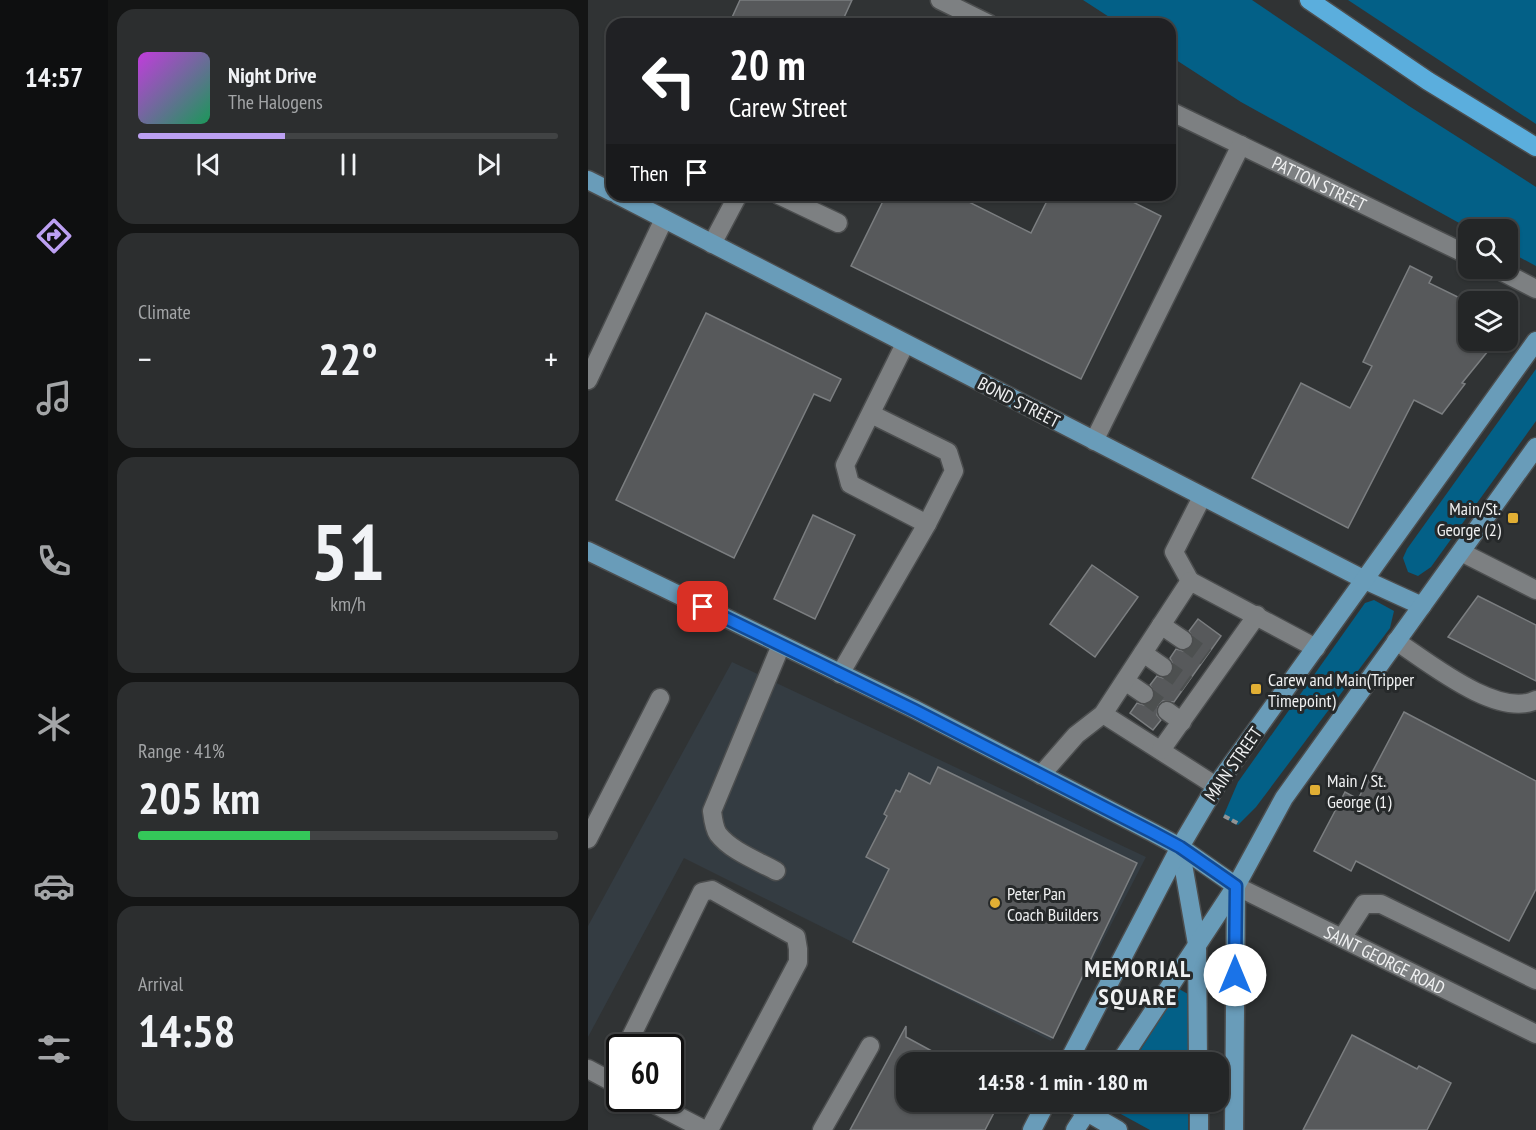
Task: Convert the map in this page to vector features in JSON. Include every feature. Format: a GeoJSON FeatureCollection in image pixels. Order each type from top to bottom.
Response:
{"type":"FeatureCollection","features":[{"type":"Feature","properties":{"kind":"highway"},"geometry":{"type":"LineString","coordinates":[[1308,0],[1428,81],[1536,147]]}},
{"type":"Feature","properties":{"kind":"main road"},"geometry":{"type":"LineString","coordinates":[[588,180],[606,189]]}},
{"type":"Feature","properties":{"kind":"main road","name":"BOND STREET"},"geometry":{"type":"LineString","coordinates":[[629,201],[1365,580],[1422,606]]}},
{"type":"Feature","properties":{"kind":"main road","name":"MAIN STREET"},"geometry":{"type":"LineString","coordinates":[[1073,1052],[1180,847],[1216,786],[1536,341]]}},
{"type":"Feature","properties":{"kind":"main road"},"geometry":{"type":"LineString","coordinates":[[1127,1052],[1236,886],[1284,798],[1536,447]]}},
{"type":"Feature","properties":{"kind":"main road"},"geometry":{"type":"LineString","coordinates":[[588,551],[1041,775],[1180,847],[1236,886]]}},
{"type":"Feature","properties":{"kind":"main road"},"geometry":{"type":"LineString","coordinates":[[1180,847],[1197,944],[1198,1052]]}},
{"type":"Feature","properties":{"kind":"main road"},"geometry":{"type":"LineString","coordinates":[[1234,1130],[1236,886]]}},
{"type":"Feature","properties":{"kind":"main road"},"geometry":{"type":"LineString","coordinates":[[1032,1130],[1041,1112]]}},
{"type":"Feature","properties":{"kind":"main road"},"geometry":{"type":"LineString","coordinates":[[1075,1130],[1087,1112]]}},
{"type":"Feature","properties":{"kind":"main road"},"geometry":{"type":"LineString","coordinates":[[1098,1112],[1118,1130]]}},
{"type":"Feature","properties":{"kind":"main road"},"geometry":{"type":"LineString","coordinates":[[1199,1112],[1199,1130]]}},
{"type":"Feature","properties":{"kind":"street"},"geometry":{"type":"LineString","coordinates":[[940,0],[977,18]]}},
{"type":"Feature","properties":{"kind":"street","name":"PATTON STREET"},"geometry":{"type":"LineString","coordinates":[[1176,114],[1458,250]]}},
{"type":"Feature","properties":{"kind":"street"},"geometry":{"type":"LineString","coordinates":[[1094,441],[1241,145]]}},
{"type":"Feature","properties":{"kind":"street"},"geometry":{"type":"LineString","coordinates":[[712,244],[735,201]]}},
{"type":"Feature","properties":{"kind":"street"},"geometry":{"type":"LineString","coordinates":[[792,201],[838,223]]}},
{"type":"Feature","properties":{"kind":"street"},"geometry":{"type":"LineString","coordinates":[[588,380],[663,219]]}},
{"type":"Feature","properties":{"kind":"street"},"geometry":{"type":"LineString","coordinates":[[1516,279],[1536,289]]}},
{"type":"Feature","properties":{"kind":"street"},"geometry":{"type":"LineString","coordinates":[[905,344],[845,465],[850,484],[927,524]]}},
{"type":"Feature","properties":{"kind":"street"},"geometry":{"type":"LineString","coordinates":[[840,674],[927,524],[954,471],[948,452],[871,414]]}},
{"type":"Feature","properties":{"kind":"street"},"geometry":{"type":"LineString","coordinates":[[1202,496],[1174,552],[1190,581],[1316,648]]}},
{"type":"Feature","properties":{"kind":"street"},"geometry":{"type":"LineString","coordinates":[[1461,552],[1536,590]]}},
{"type":"Feature","properties":{"kind":"street"},"geometry":{"type":"LineString","coordinates":[[1041,775],[1076,735],[1103,714],[1190,581]]}},
{"type":"Feature","properties":{"kind":"street"},"geometry":{"type":"LineString","coordinates":[[1161,750],[1174,716],[1213,662],[1257,615]]}},
{"type":"Feature","properties":{"kind":"street"},"geometry":{"type":"LineString","coordinates":[[1161,625],[1183,640]]}},
{"type":"Feature","properties":{"kind":"street"},"geometry":{"type":"LineString","coordinates":[[1396,642],[1472,691],[1499,700],[1526,705],[1536,700]]}},
{"type":"Feature","properties":{"kind":"street"},"geometry":{"type":"LineString","coordinates":[[776,871],[734,848],[718,834],[712,811],[781,645]]}},
{"type":"Feature","properties":{"kind":"street"},"geometry":{"type":"LineString","coordinates":[[1143,653],[1163,668]]}},
{"type":"Feature","properties":{"kind":"street"},"geometry":{"type":"LineString","coordinates":[[1125,681],[1144,694]]}},
{"type":"Feature","properties":{"kind":"street"},"geometry":{"type":"LineString","coordinates":[[588,839],[660,698]]}},
{"type":"Feature","properties":{"kind":"street"},"geometry":{"type":"LineString","coordinates":[[1103,714],[1216,786]]}},
{"type":"Feature","properties":{"kind":"street","name":"SAINT GEORGE ROAD"},"geometry":{"type":"LineString","coordinates":[[1236,886],[1536,1034]]}},
{"type":"Feature","properties":{"kind":"street"},"geometry":{"type":"LineString","coordinates":[[632,1034],[702,892],[712,890],[796,937],[798,962],[707,1130],[672,1112]]}},
{"type":"Feature","properties":{"kind":"street"},"geometry":{"type":"LineString","coordinates":[[1342,938],[1364,904],[1381,904],[1536,980]]}},
{"type":"Feature","properties":{"kind":"street"},"geometry":{"type":"LineString","coordinates":[[822,1130],[870,1046]]}},
{"type":"Feature","properties":{"kind":"street"},"geometry":{"type":"LineString","coordinates":[[588,1069],[606,1079]]}},
{"type":"Feature","properties":{"kind":"path"},"geometry":{"type":"LineString","coordinates":[[1221,815],[1239,824]]}},
{"type":"Feature","properties":{"kind":"shaded area"},"geometry":{"type":"Polygon","coordinates":[[[1083,0],[1252,0],[1409,106],[1536,187],[1536,266],[1518,256],[1518,219],[1458,219],[1458,222],[1241,102],[1176,60],[1176,18],[1111,18],[1083,0]]]}},
{"type":"Feature","properties":{"kind":"shaded area"},"geometry":{"type":"Polygon","coordinates":[[[1348,0],[1536,0],[1536,124],[1348,0]]]}},
{"type":"Feature","properties":{"kind":"shaded area"},"geometry":{"type":"Polygon","coordinates":[[[1536,369],[1536,421],[1431,567],[1418,576],[1408,572],[1403,558],[1407,549],[1536,369]]]}},
{"type":"Feature","properties":{"kind":"shaded area"},"geometry":{"type":"Polygon","coordinates":[[[1374,600],[1394,611],[1390,628],[1256,807],[1238,825],[1223,817],[1238,782],[1365,603],[1374,600]]]}},
{"type":"Feature","properties":{"kind":"shaded area","name":"Peter Pan Coach Builders"},"geometry":{"type":"Polygon","coordinates":[[[732,662],[1146,857],[1051,1041],[684,858],[588,1037],[588,926],[732,662]]]}},
{"type":"Feature","properties":{"kind":"shaded area"},"geometry":{"type":"Polygon","coordinates":[[[1179,989],[1188,994],[1188,1052],[1139,1052],[1179,989]]]}},
{"type":"Feature","properties":{"kind":"shaded area"},"geometry":{"type":"Polygon","coordinates":[[[1188,1112],[1188,1130],[1150,1130],[1119,1113],[1188,1112]]]}},
{"type":"Feature","properties":{"kind":"building"},"geometry":{"type":"Polygon","coordinates":[[[740,0],[852,0],[844,18],[732,18],[740,0]]]}},
{"type":"Feature","properties":{"kind":"building"},"geometry":{"type":"Polygon","coordinates":[[[883,201],[967,201],[1031,233],[1047,201],[1131,201],[1161,216],[1081,379],[851,266],[883,201]]]}},
{"type":"Feature","properties":{"kind":"building"},"geometry":{"type":"Polygon","coordinates":[[[1410,266],[1432,277],[1429,283],[1458,297],[1458,351],[1488,351],[1462,383],[1465,384],[1442,414],[1414,400],[1348,528],[1252,478],[1301,383],[1350,408],[1372,366],[1363,362],[1410,266]]]}},
{"type":"Feature","properties":{"kind":"building"},"geometry":{"type":"Polygon","coordinates":[[[706,313],[841,379],[830,401],[814,394],[734,558],[616,500],[706,313]]]}},
{"type":"Feature","properties":{"kind":"building"},"geometry":{"type":"Polygon","coordinates":[[[813,515],[855,535],[815,619],[774,599],[813,515]]]}},
{"type":"Feature","properties":{"kind":"building"},"geometry":{"type":"Polygon","coordinates":[[[1092,565],[1138,597],[1095,657],[1050,624],[1092,565]]]}},
{"type":"Feature","properties":{"kind":"building"},"geometry":{"type":"Polygon","coordinates":[[[1478,596],[1536,625],[1536,681],[1448,637],[1478,596]]]}},
{"type":"Feature","properties":{"kind":"building"},"geometry":{"type":"Polygon","coordinates":[[[1198,619],[1221,636],[1174,702],[1163,701],[1158,705],[1157,715],[1161,720],[1153,730],[1130,713],[1137,703],[1144,705],[1153,701],[1155,694],[1150,685],[1157,676],[1163,678],[1172,674],[1174,667],[1170,658],[1176,649],[1183,651],[1192,647],[1194,640],[1189,631],[1198,619]]]}},
{"type":"Feature","properties":{"kind":"building"},"geometry":{"type":"Polygon","coordinates":[[[1404,712],[1536,781],[1536,889],[1509,941],[1356,861],[1351,871],[1314,851],[1345,792],[1358,799],[1404,712]]]}},
{"type":"Feature","properties":{"kind":"building","name":"Peter Pan Coach Builders"},"geometry":{"type":"Polygon","coordinates":[[[938,767],[1137,863],[1053,1038],[853,942],[889,869],[866,857],[887,816],[884,814],[896,790],[900,792],[909,773],[930,784],[938,767]]]}},
{"type":"Feature","properties":{"kind":"building"},"geometry":{"type":"Polygon","coordinates":[[[906,1026],[906,1037],[934,1052],[896,1052],[896,1112],[994,1112],[985,1130],[850,1130],[906,1026]]]}},
{"type":"Feature","properties":{"kind":"building"},"geometry":{"type":"Polygon","coordinates":[[[1352,1035],[1417,1069],[1419,1066],[1451,1083],[1427,1130],[1303,1130],[1352,1035]]]}},
{"type":"Feature","properties":{"kind":"tunnel"},"geometry":{"type":"LineString","coordinates":[[1183,640],[1206,657]]}},
{"type":"Feature","properties":{"kind":"tunnel"},"geometry":{"type":"LineString","coordinates":[[1163,667],[1187,684]]}},
{"type":"Feature","properties":{"kind":"tunnel"},"geometry":{"type":"LineString","coordinates":[[1144,694],[1167,711]]}},
{"type":"Feature","properties":{"kind":"place","name":"Main/St. George (2)"},"geometry":{"type":"Point","coordinates":[1513,518]}},
{"type":"Feature","properties":{"kind":"place","name":"Carew and Main(Tripper Timepoint)"},"geometry":{"type":"Point","coordinates":[1256,689]}},
{"type":"Feature","properties":{"kind":"place","name":"Main / St. George (1)"},"geometry":{"type":"Point","coordinates":[1315,790]}},
{"type":"Feature","properties":{"kind":"place","name":"Peter Pan Coach Builders"},"geometry":{"type":"Point","coordinates":[995,903]}},
{"type":"Feature","properties":{"kind":"district","name":"MEMORIAL SQUARE"},"geometry":{"type":"Point","coordinates":[1138,982]}},
{"type":"Feature","properties":{"kind":"route"},"geometry":{"type":"LineString","coordinates":[[703,607],[914,710],[1180,847],[1236,886],[1235,975]]}}]}
